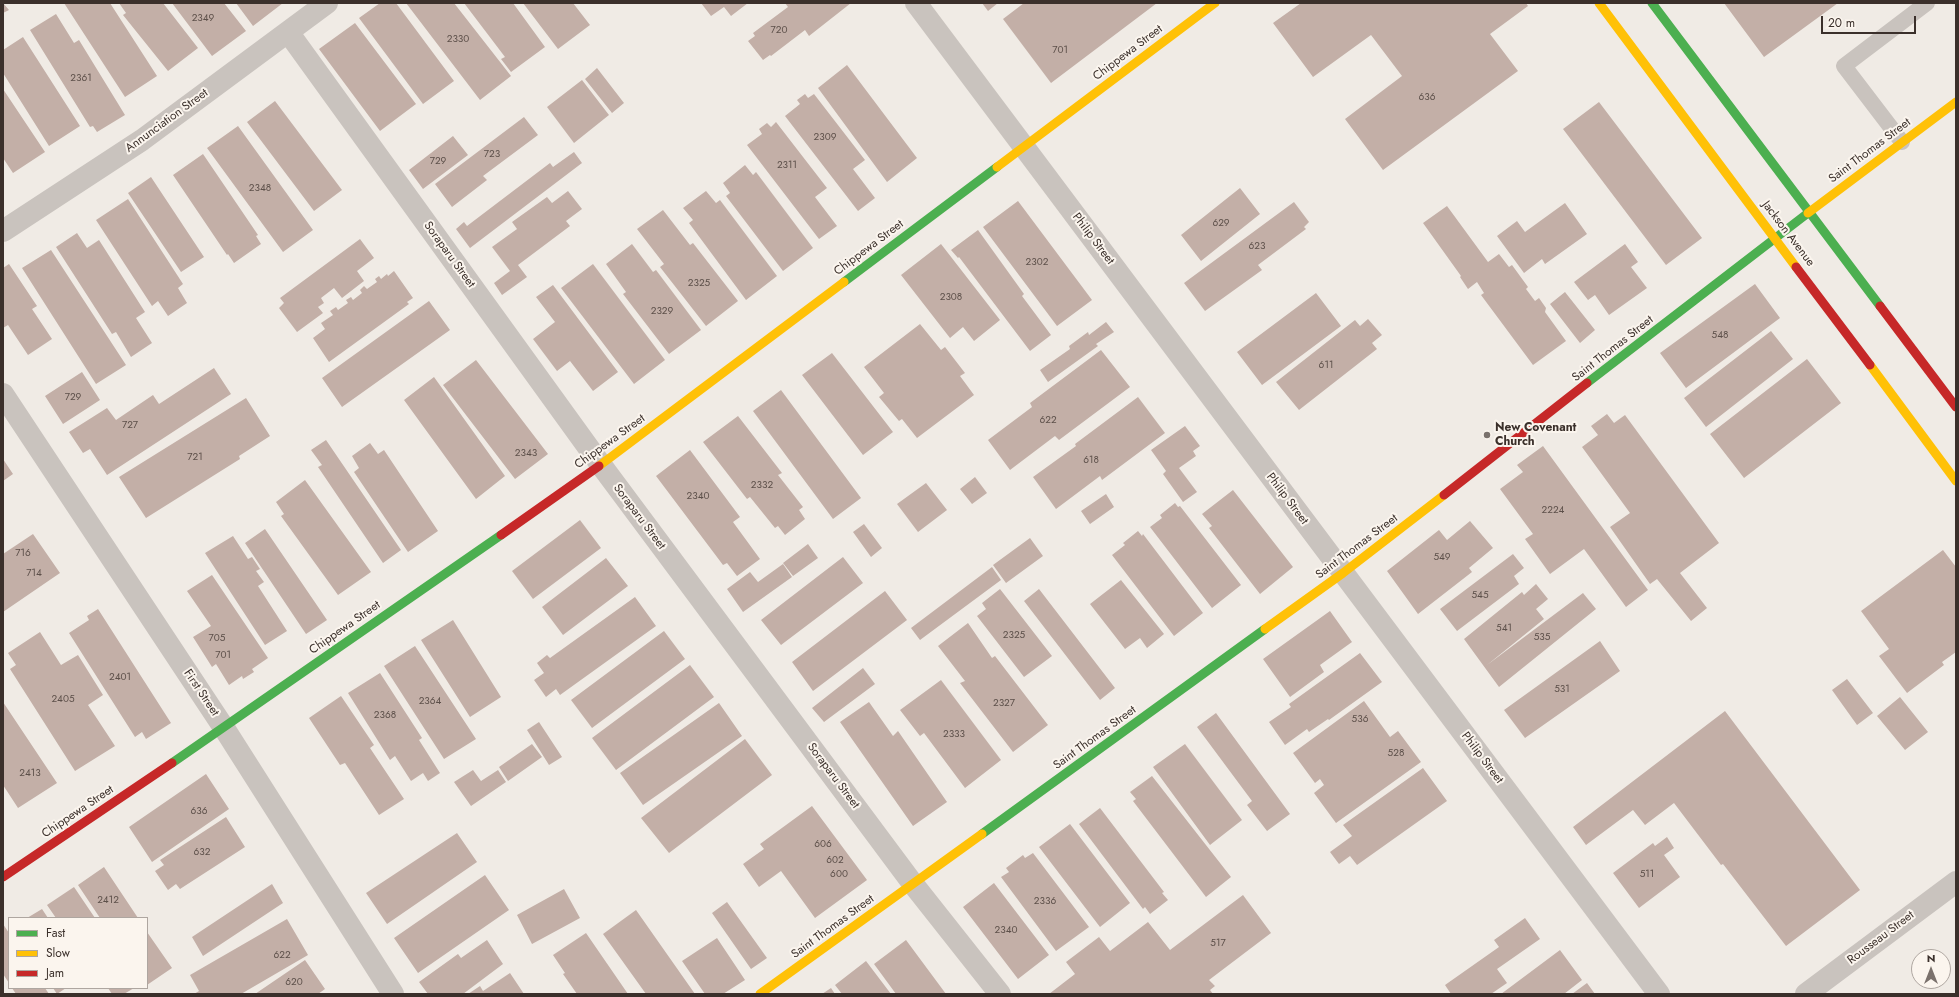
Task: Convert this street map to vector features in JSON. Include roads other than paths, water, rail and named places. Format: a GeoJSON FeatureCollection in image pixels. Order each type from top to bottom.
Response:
{"type":"FeatureCollection","features":[{"type":"Feature","properties":{"kind":"street","name":"Annunciation Street"},"geometry":{"type":"LineString","coordinates":[[3,231],[142,140],[327,3]]}},
{"type":"Feature","properties":{"kind":"street","name":"Philip Street"},"geometry":{"type":"LineString","coordinates":[[916,3],[1659,994]]}},
{"type":"Feature","properties":{"kind":"street","name":"Chippewa Street"},"geometry":{"type":"LineString","coordinates":[[3,877],[224,728],[601,465],[1215,3]]}},
{"type":"Feature","properties":{"kind":"street","name":"Jackson Avenue"},"geometry":{"type":"LineString","coordinates":[[1599,3],[1956,481]]}},
{"type":"Feature","properties":{"kind":"street"},"geometry":{"type":"LineString","coordinates":[[1652,3],[1956,407]]}},
{"type":"Feature","properties":{"kind":"street","name":"Soraparu Street"},"geometry":{"type":"LineString","coordinates":[[288,32],[601,465],[913,884],[1000,994]]}},
{"type":"Feature","properties":{"kind":"street","name":"Saint Thomas Street"},"geometry":{"type":"LineString","coordinates":[[760,994],[1343,573],[1810,211],[1956,102]]}},
{"type":"Feature","properties":{"kind":"street","name":"First Street"},"geometry":{"type":"LineString","coordinates":[[3,394],[224,728],[393,994]]}},
{"type":"Feature","properties":{"kind":"street","name":"Rousseau Street"},"geometry":{"type":"LineString","coordinates":[[1806,994],[1956,882]]}},
{"type":"Feature","properties":{"kind":"lane"},"geometry":{"type":"LineString","coordinates":[[1902,142],[1844,66],[1927,3]]}},
{"type":"Feature","properties":{"kind":"place","name":"New Covenant Church"},"geometry":{"type":"Point","coordinates":[1487,435]}}]}
